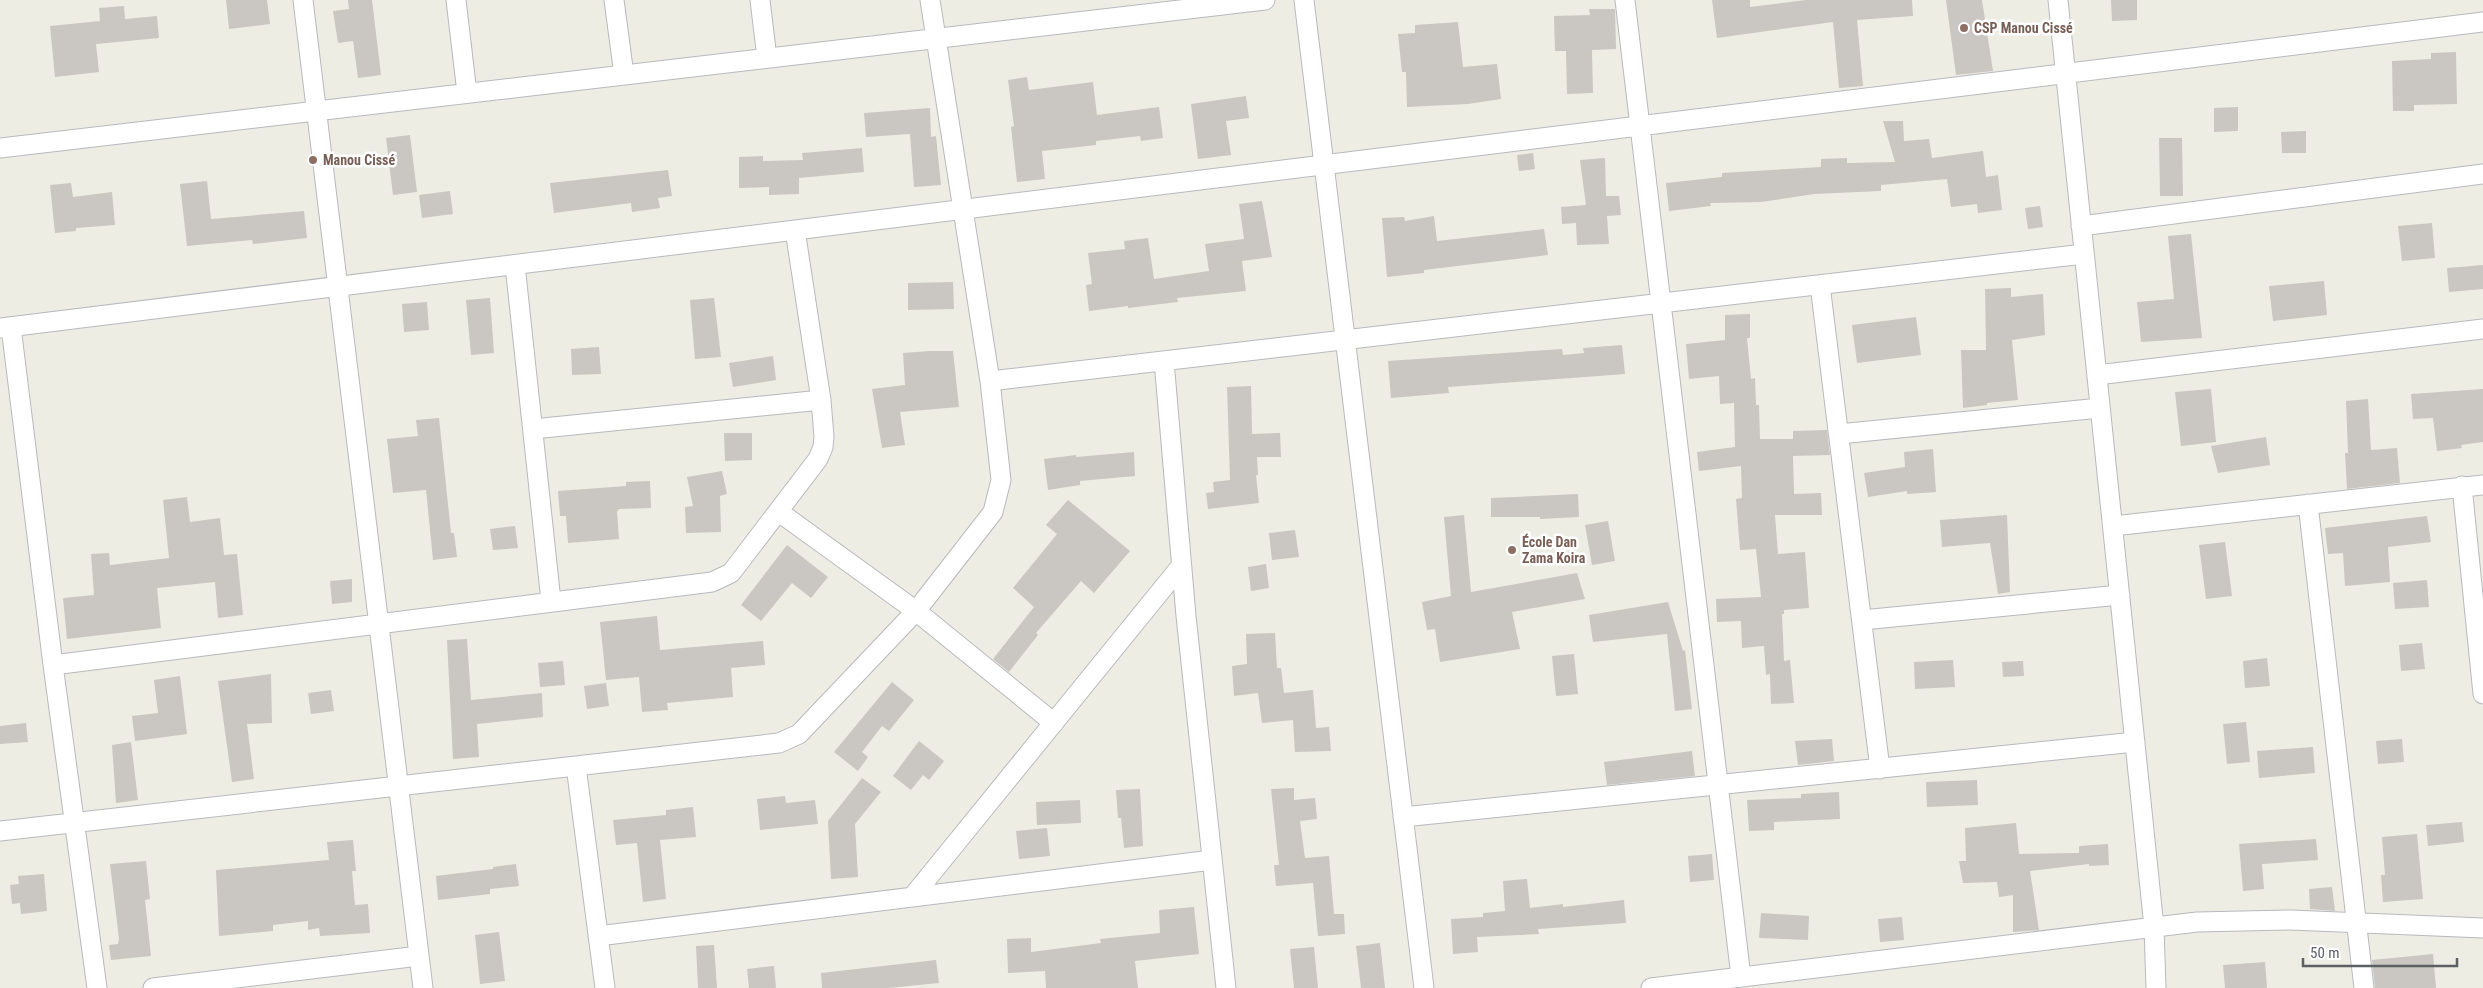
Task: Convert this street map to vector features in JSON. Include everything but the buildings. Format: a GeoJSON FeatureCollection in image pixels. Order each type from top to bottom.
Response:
{"type":"FeatureCollection","features":[{"type":"Feature","properties":{"kind":"street"},"geometry":{"type":"LineString","coordinates":[[303,0],[423,988]]}},
{"type":"Feature","properties":{"kind":"street"},"geometry":{"type":"LineString","coordinates":[[456,0],[467,93]]}},
{"type":"Feature","properties":{"kind":"street"},"geometry":{"type":"LineString","coordinates":[[614,0],[624,75]]}},
{"type":"Feature","properties":{"kind":"street"},"geometry":{"type":"LineString","coordinates":[[760,0],[768,58]]}},
{"type":"Feature","properties":{"kind":"street"},"geometry":{"type":"LineString","coordinates":[[0,831],[779,743],[799,734],[916,611],[993,512],[998,496],[1000,480],[990,382],[930,0]]}},
{"type":"Feature","properties":{"kind":"street"},"geometry":{"type":"LineString","coordinates":[[0,148],[1265,0]]}},
{"type":"Feature","properties":{"kind":"street"},"geometry":{"type":"LineString","coordinates":[[1304,0],[1424,988]]}},
{"type":"Feature","properties":{"kind":"street"},"geometry":{"type":"LineString","coordinates":[[1626,0],[1741,977]]}},
{"type":"Feature","properties":{"kind":"street"},"geometry":{"type":"LineString","coordinates":[[2058,0],[2154,927],[2156,988]]}},
{"type":"Feature","properties":{"kind":"street"},"geometry":{"type":"LineString","coordinates":[[97,988],[5,327],[2483,22]]}},
{"type":"Feature","properties":{"kind":"street"},"geometry":{"type":"LineString","coordinates":[[2081,226],[2483,174]]}},
{"type":"Feature","properties":{"kind":"street"},"geometry":{"type":"LineString","coordinates":[[53,665],[712,582],[723,578],[731,573],[779,512],[818,459],[823,447],[821,400],[795,230]]}},
{"type":"Feature","properties":{"kind":"street"},"geometry":{"type":"LineString","coordinates":[[990,382],[2084,254]]}},
{"type":"Feature","properties":{"kind":"street"},"geometry":{"type":"LineString","coordinates":[[515,264],[551,601]]}},
{"type":"Feature","properties":{"kind":"street"},"geometry":{"type":"LineString","coordinates":[[1820,285],[1880,768]]}},
{"type":"Feature","properties":{"kind":"street"},"geometry":{"type":"LineString","coordinates":[[2097,375],[2483,329]]}},
{"type":"Feature","properties":{"kind":"street"},"geometry":{"type":"LineString","coordinates":[[1164,361],[1181,566],[1226,988]]}},
{"type":"Feature","properties":{"kind":"street"},"geometry":{"type":"LineString","coordinates":[[533,429],[821,400]]}},
{"type":"Feature","properties":{"kind":"street"},"geometry":{"type":"LineString","coordinates":[[1839,434],[2100,408]]}},
{"type":"Feature","properties":{"kind":"street"},"geometry":{"type":"LineString","coordinates":[[2113,526],[2483,485]]}},
{"type":"Feature","properties":{"kind":"street"},"geometry":{"type":"LineString","coordinates":[[2462,486],[2483,694]]}},
{"type":"Feature","properties":{"kind":"street"},"geometry":{"type":"LineString","coordinates":[[2308,504],[2364,988]]}},
{"type":"Feature","properties":{"kind":"street"},"geometry":{"type":"LineString","coordinates":[[779,512],[916,611],[1054,723]]}},
{"type":"Feature","properties":{"kind":"street"},"geometry":{"type":"LineString","coordinates":[[913,896],[1181,566]]}},
{"type":"Feature","properties":{"kind":"street"},"geometry":{"type":"LineString","coordinates":[[1862,620],[2120,595]]}},
{"type":"Feature","properties":{"kind":"street"},"geometry":{"type":"LineString","coordinates":[[1403,817],[2135,742]]}},
{"type":"Feature","properties":{"kind":"street"},"geometry":{"type":"LineString","coordinates":[[576,766],[605,988]]}},
{"type":"Feature","properties":{"kind":"street"},"geometry":{"type":"LineString","coordinates":[[598,936],[1212,860]]}},
{"type":"Feature","properties":{"kind":"street"},"geometry":{"type":"LineString","coordinates":[[1650,988],[2198,922],[2243,920],[2355,922],[2483,928]]}},
{"type":"Feature","properties":{"kind":"street"},"geometry":{"type":"LineString","coordinates":[[153,988],[419,956]]}},
{"type":"Feature","properties":{"kind":"place","name":"CSP Manou Cissé"},"geometry":{"type":"Point","coordinates":[1964,28]}},
{"type":"Feature","properties":{"kind":"place","name":"Manou Cissé"},"geometry":{"type":"Point","coordinates":[313,160]}},
{"type":"Feature","properties":{"kind":"place","name":"École Dan Zama Koira"},"geometry":{"type":"Point","coordinates":[1512,550]}}]}
